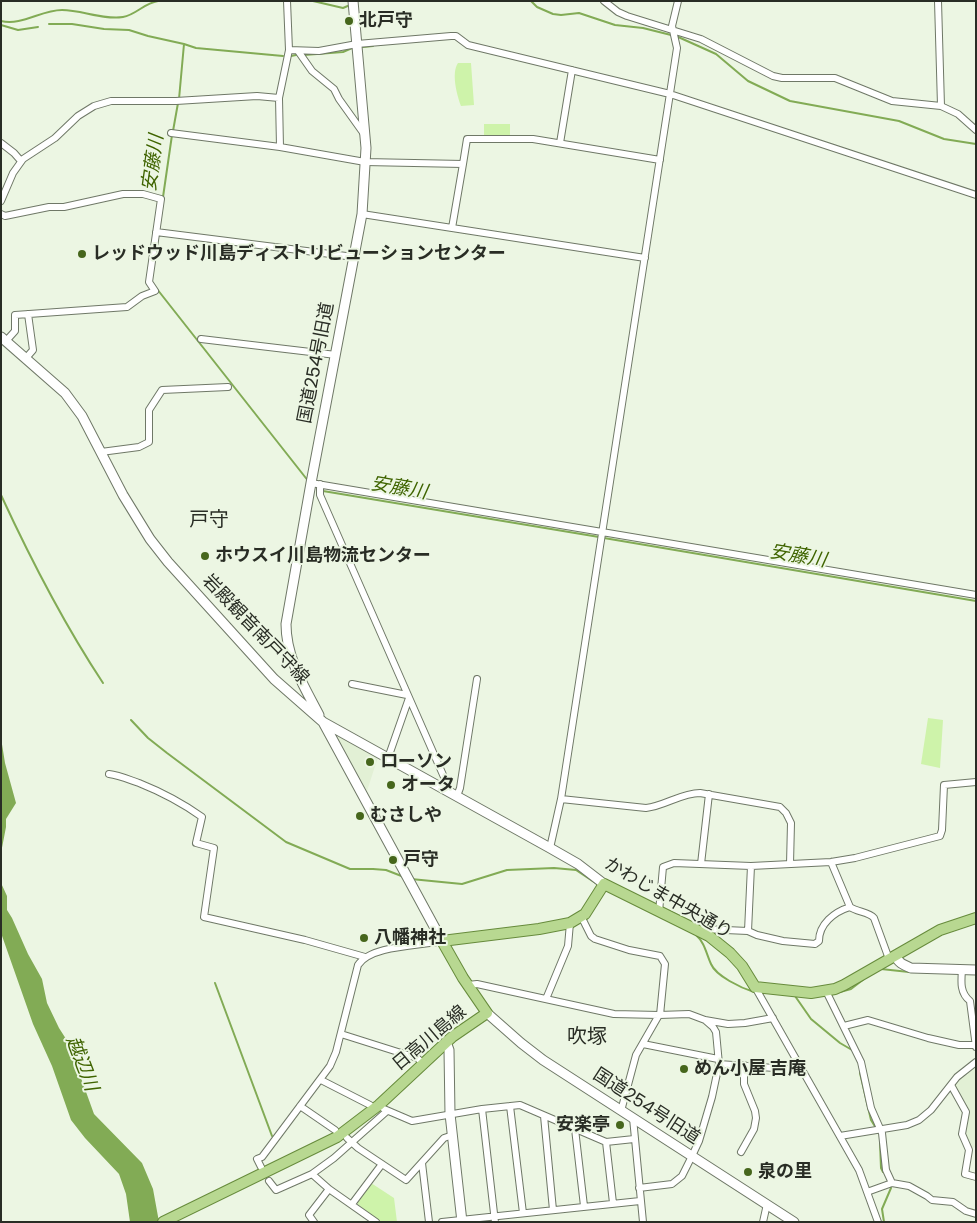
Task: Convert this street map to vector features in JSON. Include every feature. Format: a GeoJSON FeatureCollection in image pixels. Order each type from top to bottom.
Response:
{"type":"FeatureCollection","features":[{"type":"Feature","properties":{"kind":"main road"},"geometry":{"type":"LineString","coordinates":[[442,941],[570,923],[581,916],[604,884]]}},
{"type":"Feature","properties":{"kind":"main road","name":"かわじま中央通り"},"geometry":{"type":"LineString","coordinates":[[604,884],[709,936],[730,953],[742,966],[755,987]]}},
{"type":"Feature","properties":{"kind":"main road"},"geometry":{"type":"LineString","coordinates":[[755,987],[811,992],[826,991],[844,985],[940,930],[976,918]]}},
{"type":"Feature","properties":{"kind":"main road","name":"日高川島線"},"geometry":{"type":"LineString","coordinates":[[163,1222],[337,1137],[379,1107],[446,1042],[487,1012],[468,985],[442,941]]}},
{"type":"Feature","properties":{"kind":"street"},"geometry":{"type":"LineString","coordinates":[[280,147],[279,98],[289,50],[287,1]]}},
{"type":"Feature","properties":{"kind":"street"},"geometry":{"type":"LineString","coordinates":[[604,1],[618,12],[701,39],[752,67],[777,78],[835,78],[892,101],[941,106],[958,114],[976,130]]}},
{"type":"Feature","properties":{"kind":"street"},"geometry":{"type":"LineString","coordinates":[[550,848],[561,799],[677,48],[672,26],[678,1]]}},
{"type":"Feature","properties":{"kind":"street"},"geometry":{"type":"LineString","coordinates":[[938,1],[941,106]]}},
{"type":"Feature","properties":{"kind":"street","name":"国道254号旧道"},"geometry":{"type":"LineString","coordinates":[[322,722],[296,671],[286,635],[288,608],[362,214],[366,162],[365,134],[353,5]]}},
{"type":"Feature","properties":{"kind":"street"},"geometry":{"type":"LineString","coordinates":[[289,50],[319,51],[357,44],[456,36],[468,45],[670,94],[976,195]]}},
{"type":"Feature","properties":{"kind":"street"},"geometry":{"type":"LineString","coordinates":[[298,51],[312,72],[334,89],[365,134]]}},
{"type":"Feature","properties":{"kind":"street"},"geometry":{"type":"LineString","coordinates":[[560,143],[572,70]]}},
{"type":"Feature","properties":{"kind":"street"},"geometry":{"type":"LineString","coordinates":[[1,201],[20,162],[55,138],[78,116],[94,106],[112,101],[185,101],[257,96],[279,98]]}},
{"type":"Feature","properties":{"kind":"street"},"geometry":{"type":"LineString","coordinates":[[171,133],[280,147],[366,162],[463,164]]}},
{"type":"Feature","properties":{"kind":"street"},"geometry":{"type":"LineString","coordinates":[[452,228],[467,139],[533,139],[660,160]]}},
{"type":"Feature","properties":{"kind":"street"},"geometry":{"type":"LineString","coordinates":[[1,142],[14,153],[20,162]]}},
{"type":"Feature","properties":{"kind":"street"},"geometry":{"type":"LineString","coordinates":[[1,214],[5,216],[49,207],[64,208],[123,194],[143,194],[161,199],[149,282],[155,291],[142,296],[127,307],[15,315],[15,331],[3,339]]}},
{"type":"Feature","properties":{"kind":"street"},"geometry":{"type":"LineString","coordinates":[[362,214],[645,258]]}},
{"type":"Feature","properties":{"kind":"street"},"geometry":{"type":"LineString","coordinates":[[156,232],[354,257]]}},
{"type":"Feature","properties":{"kind":"street"},"geometry":{"type":"LineString","coordinates":[[26,358],[33,350],[28,314]]}},
{"type":"Feature","properties":{"kind":"street"},"geometry":{"type":"LineString","coordinates":[[201,338],[336,355]]}},
{"type":"Feature","properties":{"kind":"street","name":"岩殿観音南戸守線"},"geometry":{"type":"LineString","coordinates":[[3,339],[65,393],[82,416],[130,507],[150,539],[168,562],[274,679],[322,722],[442,941]]}},
{"type":"Feature","properties":{"kind":"street"},"geometry":{"type":"LineString","coordinates":[[101,452],[139,447],[149,442],[149,410],[162,390],[228,387]]}},
{"type":"Feature","properties":{"kind":"street"},"geometry":{"type":"LineString","coordinates":[[311,483],[976,595]]}},
{"type":"Feature","properties":{"kind":"street"},"geometry":{"type":"LineString","coordinates":[[320,484],[320,495],[408,696],[454,794],[460,788],[477,679]]}},
{"type":"Feature","properties":{"kind":"street"},"geometry":{"type":"LineString","coordinates":[[352,684],[408,696]]}},
{"type":"Feature","properties":{"kind":"street"},"geometry":{"type":"LineString","coordinates":[[388,758],[408,696]]}},
{"type":"Feature","properties":{"kind":"street","name":"かわじま中央通り"},"geometry":{"type":"LineString","coordinates":[[322,722],[578,864],[604,884]]}},
{"type":"Feature","properties":{"kind":"street"},"geometry":{"type":"LineString","coordinates":[[109,774],[130,780],[176,799],[202,816],[196,843],[214,848],[204,917],[305,940],[365,958]]}},
{"type":"Feature","properties":{"kind":"street"},"geometry":{"type":"LineString","coordinates":[[659,912],[663,867],[674,863],[751,866],[831,862],[855,858],[940,836],[942,830],[944,785],[976,782]]}},
{"type":"Feature","properties":{"kind":"street"},"geometry":{"type":"LineString","coordinates":[[561,799],[646,808],[657,807],[689,793],[709,794],[780,807],[786,813],[791,823],[790,864]]}},
{"type":"Feature","properties":{"kind":"street"},"geometry":{"type":"LineString","coordinates":[[701,864],[709,794]]}},
{"type":"Feature","properties":{"kind":"street"},"geometry":{"type":"LineString","coordinates":[[831,862],[850,907],[858,912],[872,915],[892,958],[902,965],[911,968],[976,970]]}},
{"type":"Feature","properties":{"kind":"street"},"geometry":{"type":"LineString","coordinates":[[748,931],[751,866]]}},
{"type":"Feature","properties":{"kind":"street"},"geometry":{"type":"LineString","coordinates":[[699,931],[703,929],[748,931],[783,941],[815,944],[819,941],[819,934],[831,917],[836,912],[850,907]]}},
{"type":"Feature","properties":{"kind":"street"},"geometry":{"type":"LineString","coordinates":[[581,916],[591,936],[595,939],[628,950],[660,956],[665,964],[660,1015],[636,1055],[621,1111]]}},
{"type":"Feature","properties":{"kind":"street"},"geometry":{"type":"LineString","coordinates":[[546,999],[568,946],[570,923]]}},
{"type":"Feature","properties":{"kind":"street"},"geometry":{"type":"LineString","coordinates":[[261,1167],[257,1159],[262,1157],[330,1066],[341,1034],[358,965],[373,953],[442,941]]}},
{"type":"Feature","properties":{"kind":"street"},"geometry":{"type":"LineString","coordinates":[[844,1026],[868,1020],[928,1038],[959,1045],[975,1046],[970,1001],[964,996],[962,990],[962,970]]}},
{"type":"Feature","properties":{"kind":"street"},"geometry":{"type":"LineString","coordinates":[[468,985],[477,984],[562,1004],[591,1008],[607,1014],[660,1015],[685,1013],[725,1024],[773,1018]]}},
{"type":"Feature","properties":{"kind":"street"},"geometry":{"type":"LineString","coordinates":[[755,987],[860,1170],[878,1222]]}},
{"type":"Feature","properties":{"kind":"street"},"geometry":{"type":"LineString","coordinates":[[826,991],[861,1062],[871,1108],[881,1129],[886,1170],[892,1183]]}},
{"type":"Feature","properties":{"kind":"street","name":"国道254号旧道"},"geometry":{"type":"LineString","coordinates":[[487,1012],[520,1043],[542,1060],[794,1222]]}},
{"type":"Feature","properties":{"kind":"street"},"geometry":{"type":"LineString","coordinates":[[639,1188],[672,1184],[682,1176],[699,1141],[712,1097],[718,1062],[716,1032],[705,1020]]}},
{"type":"Feature","properties":{"kind":"street"},"geometry":{"type":"LineString","coordinates":[[716,1032],[725,1024]]}},
{"type":"Feature","properties":{"kind":"street"},"geometry":{"type":"LineString","coordinates":[[341,1034],[417,1058],[424,1063]]}},
{"type":"Feature","properties":{"kind":"street"},"geometry":{"type":"LineString","coordinates":[[446,1042],[449,1050],[450,1114],[462,1220]]}},
{"type":"Feature","properties":{"kind":"street"},"geometry":{"type":"LineString","coordinates":[[643,1044],[718,1062],[802,1070]]}},
{"type":"Feature","properties":{"kind":"street"},"geometry":{"type":"LineString","coordinates":[[840,1136],[907,1125],[924,1117],[957,1077],[976,1062]]}},
{"type":"Feature","properties":{"kind":"street"},"geometry":{"type":"LineString","coordinates":[[741,1152],[754,1129],[756,1118],[744,1084],[744,1065]]}},
{"type":"Feature","properties":{"kind":"street"},"geometry":{"type":"LineString","coordinates":[[321,1080],[412,1121],[482,1109],[520,1106],[606,1142],[634,1139]]}},
{"type":"Feature","properties":{"kind":"street"},"geometry":{"type":"LineString","coordinates":[[951,1085],[966,1112],[962,1134],[972,1150],[965,1174],[976,1177]]}},
{"type":"Feature","properties":{"kind":"street"},"geometry":{"type":"LineString","coordinates":[[300,1106],[335,1130]]}},
{"type":"Feature","properties":{"kind":"street"},"geometry":{"type":"LineString","coordinates":[[510,1106],[523,1213]]}},
{"type":"Feature","properties":{"kind":"street"},"geometry":{"type":"LineString","coordinates":[[269,1181],[276,1190],[312,1174],[353,1142],[379,1107]]}},
{"type":"Feature","properties":{"kind":"street"},"geometry":{"type":"LineString","coordinates":[[482,1109],[494,1219]]}},
{"type":"Feature","properties":{"kind":"street"},"geometry":{"type":"LineString","coordinates":[[544,1116],[553,1210]]}},
{"type":"Feature","properties":{"kind":"street"},"geometry":{"type":"LineString","coordinates":[[633,1118],[643,1222]]}},
{"type":"Feature","properties":{"kind":"street"},"geometry":{"type":"LineString","coordinates":[[575,1129],[584,1206]]}},
{"type":"Feature","properties":{"kind":"street"},"geometry":{"type":"LineString","coordinates":[[346,1138],[406,1180],[444,1138],[453,1135]]}},
{"type":"Feature","properties":{"kind":"street"},"geometry":{"type":"LineString","coordinates":[[606,1142],[613,1203]]}},
{"type":"Feature","properties":{"kind":"street"},"geometry":{"type":"LineString","coordinates":[[422,1163],[429,1222]]}},
{"type":"Feature","properties":{"kind":"street"},"geometry":{"type":"LineString","coordinates":[[352,1204],[382,1164]]}},
{"type":"Feature","properties":{"kind":"street"},"geometry":{"type":"LineString","coordinates":[[312,1174],[329,1189],[376,1222]]}},
{"type":"Feature","properties":{"kind":"street"},"geometry":{"type":"LineString","coordinates":[[868,1192],[892,1183],[908,1186],[932,1200],[953,1202],[966,1211],[976,1214]]}},
{"type":"Feature","properties":{"kind":"street"},"geometry":{"type":"LineString","coordinates":[[314,1222],[309,1215],[329,1189]]}},
{"type":"Feature","properties":{"kind":"street"},"geometry":{"type":"LineString","coordinates":[[442,1222],[494,1219],[523,1213],[640,1200]]}},
{"type":"Feature","properties":{"kind":"street"},"geometry":{"type":"LineString","coordinates":[[763,1222],[766,1204]]}},
{"type":"Feature","properties":{"kind":"shaded area"},"geometry":{"type":"Polygon","coordinates":[[[458,63],[471,63],[474,105],[461,106],[456,90],[455,78],[458,63]]]}},
{"type":"Feature","properties":{"kind":"shaded area"},"geometry":{"type":"Polygon","coordinates":[[[484,124],[510,124],[510,136],[484,135],[484,124]]]}},
{"type":"Feature","properties":{"kind":"shaded area"},"geometry":{"type":"Polygon","coordinates":[[[928,718],[943,720],[940,768],[921,764],[928,718]]]}},
{"type":"Feature","properties":{"kind":"shaded area"},"geometry":{"type":"Polygon","coordinates":[[[341,736],[378,757],[367,791],[337,738],[341,736]]]}},
{"type":"Feature","properties":{"kind":"shaded area"},"geometry":{"type":"Polygon","coordinates":[[[1,738],[5,763],[16,803],[6,819],[1,853],[1,738]]]}},
{"type":"Feature","properties":{"kind":"shaded area"},"geometry":{"type":"Polygon","coordinates":[[[1,883],[7,896],[7,910],[42,979],[47,1003],[68,1042],[94,1114],[142,1163],[153,1189],[159,1222],[130,1222],[126,1194],[119,1174],[71,1120],[52,1066],[33,1024],[1,933],[1,883]]]}},
{"type":"Feature","properties":{"kind":"shaded area"},"geometry":{"type":"Polygon","coordinates":[[[976,1066],[976,1147],[971,1148],[965,1134],[968,1113],[954,1084],[976,1066]]]}},
{"type":"Feature","properties":{"kind":"shaded area"},"geometry":{"type":"Polygon","coordinates":[[[371,1183],[394,1198],[397,1222],[381,1222],[358,1205],[357,1201],[371,1183]]]}},
{"type":"Feature","properties":{"kind":"waterway"},"geometry":{"type":"LineString","coordinates":[[1,21],[24,20],[47,12],[62,10],[115,18],[123,17],[158,1]]}},
{"type":"Feature","properties":{"kind":"waterway"},"geometry":{"type":"LineString","coordinates":[[313,1],[343,8],[350,5]]}},
{"type":"Feature","properties":{"kind":"waterway"},"geometry":{"type":"LineString","coordinates":[[531,1],[537,7],[553,14],[579,13],[615,25],[643,28],[671,35]]}},
{"type":"Feature","properties":{"kind":"waterway"},"geometry":{"type":"LineString","coordinates":[[49,24],[72,24],[104,29],[129,30],[196,48],[283,56]]}},
{"type":"Feature","properties":{"kind":"waterway"},"geometry":{"type":"LineString","coordinates":[[1,25],[18,30],[38,27]]}},
{"type":"Feature","properties":{"kind":"waterway"},"geometry":{"type":"LineString","coordinates":[[676,36],[716,54],[748,81],[790,101],[899,121],[944,139],[976,144]]}},
{"type":"Feature","properties":{"kind":"waterway","name":"安藤川"},"geometry":{"type":"LineString","coordinates":[[179,99],[184,44]]}},
{"type":"Feature","properties":{"kind":"waterway"},"geometry":{"type":"LineString","coordinates":[[363,47],[373,46]]}},
{"type":"Feature","properties":{"kind":"waterway"},"geometry":{"type":"LineString","coordinates":[[304,55],[343,52],[352,48]]}},
{"type":"Feature","properties":{"kind":"waterway"},"geometry":{"type":"LineString","coordinates":[[291,56],[296,55]]}},
{"type":"Feature","properties":{"kind":"waterway","name":"安藤川"},"geometry":{"type":"LineString","coordinates":[[173,131],[178,103]]}},
{"type":"Feature","properties":{"kind":"waterway","name":"安藤川"},"geometry":{"type":"LineString","coordinates":[[163,197],[172,135]]}},
{"type":"Feature","properties":{"kind":"waterway","name":"安藤川"},"geometry":{"type":"LineString","coordinates":[[157,289],[309,482]]}},
{"type":"Feature","properties":{"kind":"waterway","name":"安藤川"},"geometry":{"type":"LineString","coordinates":[[323,491],[599,537]]}},
{"type":"Feature","properties":{"kind":"waterway"},"geometry":{"type":"LineString","coordinates":[[1,495],[49,591],[103,683]]}},
{"type":"Feature","properties":{"kind":"waterway","name":"安藤川"},"geometry":{"type":"LineString","coordinates":[[604,538],[976,601]]}},
{"type":"Feature","properties":{"kind":"waterway"},"geometry":{"type":"LineString","coordinates":[[131,720],[148,738],[167,753],[286,842],[350,869],[386,870],[404,877]]}},
{"type":"Feature","properties":{"kind":"waterway"},"geometry":{"type":"LineString","coordinates":[[411,879],[462,884],[507,870],[554,868],[576,870],[597,884]]}},
{"type":"Feature","properties":{"kind":"waterway"},"geometry":{"type":"LineString","coordinates":[[696,935],[703,945],[711,964],[718,973],[736,985],[754,992]]}},
{"type":"Feature","properties":{"kind":"waterway"},"geometry":{"type":"LineString","coordinates":[[881,969],[909,972]]}},
{"type":"Feature","properties":{"kind":"waterway"},"geometry":{"type":"LineString","coordinates":[[840,992],[851,989],[864,979]]}},
{"type":"Feature","properties":{"kind":"waterway"},"geometry":{"type":"LineString","coordinates":[[215,983],[272,1136]]}},
{"type":"Feature","properties":{"kind":"waterway"},"geometry":{"type":"LineString","coordinates":[[795,996],[811,1019],[840,1043],[852,1050]]}},
{"type":"Feature","properties":{"kind":"waterway"},"geometry":{"type":"LineString","coordinates":[[860,1073],[871,1120],[876,1128]]}},
{"type":"Feature","properties":{"kind":"waterway"},"geometry":{"type":"LineString","coordinates":[[880,1142],[881,1168],[883,1172]]}},
{"type":"Feature","properties":{"kind":"waterway"},"geometry":{"type":"LineString","coordinates":[[884,1222],[882,1209],[891,1188],[890,1185]]}},
{"type":"Feature","properties":{"kind":"place","name":"北戸守"},"geometry":{"type":"Point","coordinates":[349,21]}},
{"type":"Feature","properties":{"kind":"place","name":"レッドウッド川島ディストリビューションセンター"},"geometry":{"type":"Point","coordinates":[82,254]}},
{"type":"Feature","properties":{"kind":"place","name":"ホウスイ川島物流センター"},"geometry":{"type":"Point","coordinates":[205,556]}},
{"type":"Feature","properties":{"kind":"place","name":"ローソン"},"geometry":{"type":"Point","coordinates":[370,762]}},
{"type":"Feature","properties":{"kind":"place","name":"オータ"},"geometry":{"type":"Point","coordinates":[391,785]}},
{"type":"Feature","properties":{"kind":"place","name":"むさしや"},"geometry":{"type":"Point","coordinates":[360,816]}},
{"type":"Feature","properties":{"kind":"place","name":"戸守"},"geometry":{"type":"Point","coordinates":[393,860]}},
{"type":"Feature","properties":{"kind":"place","name":"八幡神社"},"geometry":{"type":"Point","coordinates":[364,938]}},
{"type":"Feature","properties":{"kind":"place","name":"めん小屋 吉庵"},"geometry":{"type":"Point","coordinates":[684,1069]}},
{"type":"Feature","properties":{"kind":"place","name":"安楽亭"},"geometry":{"type":"Point","coordinates":[620,1125]}},
{"type":"Feature","properties":{"kind":"place","name":"泉の里"},"geometry":{"type":"Point","coordinates":[748,1172]}},
{"type":"Feature","properties":{"kind":"district","name":"戸守"},"geometry":{"type":"Point","coordinates":[209,521]}},
{"type":"Feature","properties":{"kind":"district","name":"吹塚"},"geometry":{"type":"Point","coordinates":[587,1038]}},
{"type":"Feature","properties":{"kind":"water label","name":"越辺川"},"geometry":{"type":"Point","coordinates":[81,1064]}}]}
